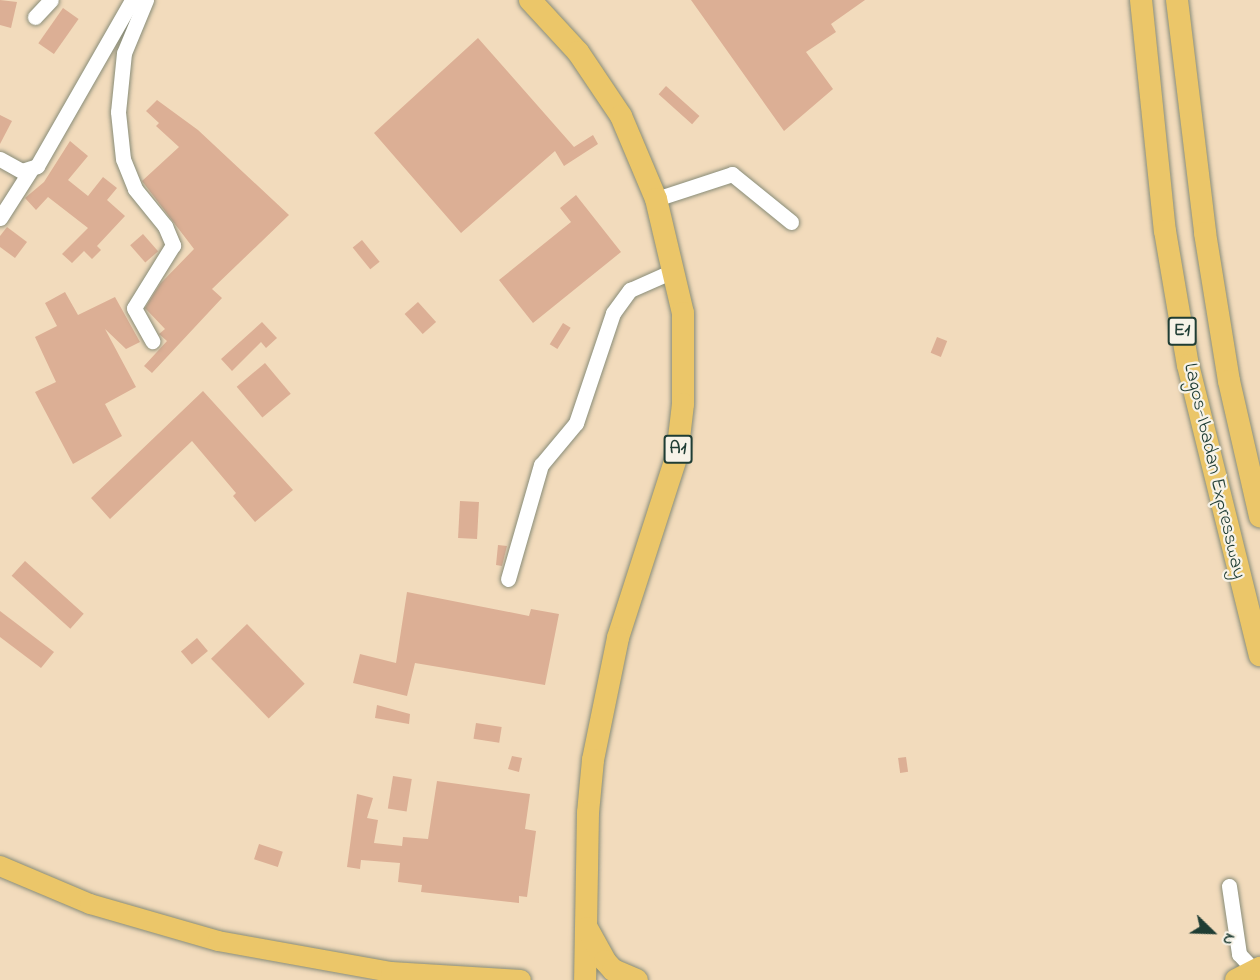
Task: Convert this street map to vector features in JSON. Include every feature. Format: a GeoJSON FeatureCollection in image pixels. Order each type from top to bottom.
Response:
{"type":"FeatureCollection","features":[{"type":"Feature","properties":{"kind":"highway","name":"A1"},"geometry":{"type":"LineString","coordinates":[[530,0],[603,84],[621,116],[656,199],[675,270],[685,358],[677,455],[607,682],[588,813],[585,980]]}},
{"type":"Feature","properties":{"kind":"highway","name":"Lagos-Ibadan Expressway"},"geometry":{"type":"LineString","coordinates":[[1141,0],[1165,231],[1188,365],[1260,655]]}},
{"type":"Feature","properties":{"kind":"highway","name":"Lagos-Ibadan Expressway"},"geometry":{"type":"LineString","coordinates":[[1177,0],[1205,233],[1229,381],[1260,516]]}},
{"type":"Feature","properties":{"kind":"highway","name":"A1"},"geometry":{"type":"LineString","coordinates":[[587,928],[605,961],[614,970],[637,980]]}},
{"type":"Feature","properties":{"kind":"main road"},"geometry":{"type":"LineString","coordinates":[[0,866],[90,904],[218,941],[391,972],[456,978],[521,980]]}},
{"type":"Feature","properties":{"kind":"street"},"geometry":{"type":"LineString","coordinates":[[35,17],[51,0]]}},
{"type":"Feature","properties":{"kind":"street"},"geometry":{"type":"LineString","coordinates":[[0,218],[30,171],[37,166],[132,0]]}},
{"type":"Feature","properties":{"kind":"street"},"geometry":{"type":"LineString","coordinates":[[146,0],[124,53],[118,112],[123,159],[135,189],[165,226],[173,245],[134,308],[152,341]]}},
{"type":"Feature","properties":{"kind":"street"},"geometry":{"type":"LineString","coordinates":[[0,159],[22,171],[30,171]]}},
{"type":"Feature","properties":{"kind":"street"},"geometry":{"type":"LineString","coordinates":[[656,199],[732,174],[791,222]]}},
{"type":"Feature","properties":{"kind":"street"},"geometry":{"type":"LineString","coordinates":[[508,579],[542,465],[576,423],[613,313],[630,290],[675,270]]}},
{"type":"Feature","properties":{"kind":"street"},"geometry":{"type":"LineString","coordinates":[[1229,886],[1239,954],[1250,973]]}},
{"type":"Feature","properties":{"kind":"building"},"geometry":{"type":"Polygon","coordinates":[[[0,0],[17,2],[11,28],[0,25],[0,0]]]}},
{"type":"Feature","properties":{"kind":"building"},"geometry":{"type":"Polygon","coordinates":[[[691,0],[865,0],[831,24],[836,32],[806,52],[833,89],[784,131],[691,0]]]}},
{"type":"Feature","properties":{"kind":"building"},"geometry":{"type":"Polygon","coordinates":[[[63,8],[79,19],[54,54],[38,43],[63,8]]]}},
{"type":"Feature","properties":{"kind":"building"},"geometry":{"type":"Polygon","coordinates":[[[478,38],[574,147],[593,135],[598,144],[564,166],[555,151],[461,233],[374,133],[478,38]]]}},
{"type":"Feature","properties":{"kind":"building"},"geometry":{"type":"Polygon","coordinates":[[[666,86],[699,116],[692,124],[659,94],[666,86]]]}},
{"type":"Feature","properties":{"kind":"building"},"geometry":{"type":"Polygon","coordinates":[[[157,100],[198,130],[289,215],[212,289],[222,298],[152,373],[144,366],[167,341],[159,334],[165,329],[145,308],[160,284],[194,249],[142,181],[179,147],[156,126],[159,123],[146,111],[157,100]]]}},
{"type":"Feature","properties":{"kind":"building"},"geometry":{"type":"Polygon","coordinates":[[[0,115],[12,121],[0,144],[0,115]]]}},
{"type":"Feature","properties":{"kind":"building"},"geometry":{"type":"Polygon","coordinates":[[[70,141],[88,156],[68,180],[88,196],[103,177],[117,188],[107,200],[125,216],[97,246],[101,250],[92,259],[84,251],[72,263],[62,254],[88,228],[48,197],[36,210],[25,198],[44,182],[70,141]]]}},
{"type":"Feature","properties":{"kind":"building"},"geometry":{"type":"Polygon","coordinates":[[[576,195],[621,252],[533,323],[499,280],[571,222],[560,208],[576,195]]]}},
{"type":"Feature","properties":{"kind":"building"},"geometry":{"type":"Polygon","coordinates":[[[7,227],[27,242],[15,258],[0,247],[0,236],[7,227]]]}},
{"type":"Feature","properties":{"kind":"building"},"geometry":{"type":"Polygon","coordinates":[[[143,234],[158,251],[145,263],[130,245],[143,234]]]}},
{"type":"Feature","properties":{"kind":"building"},"geometry":{"type":"Polygon","coordinates":[[[362,240],[380,262],[370,269],[353,248],[362,240]]]}},
{"type":"Feature","properties":{"kind":"building"},"geometry":{"type":"Polygon","coordinates":[[[65,292],[78,315],[115,297],[140,342],[126,349],[105,329],[136,387],[105,404],[122,436],[73,464],[35,392],[56,382],[35,337],[57,326],[45,303],[65,292]]]}},
{"type":"Feature","properties":{"kind":"building"},"geometry":{"type":"Polygon","coordinates":[[[418,302],[436,322],[423,334],[405,314],[418,302]]]}},
{"type":"Feature","properties":{"kind":"building"},"geometry":{"type":"Polygon","coordinates":[[[262,322],[277,338],[266,348],[261,342],[232,371],[221,359],[262,322]]]}},
{"type":"Feature","properties":{"kind":"building"},"geometry":{"type":"Polygon","coordinates":[[[563,323],[571,328],[557,349],[550,344],[563,323]]]}},
{"type":"Feature","properties":{"kind":"building"},"geometry":{"type":"Polygon","coordinates":[[[937,337],[947,341],[941,357],[931,353],[937,337]]]}},
{"type":"Feature","properties":{"kind":"building"},"geometry":{"type":"Polygon","coordinates":[[[265,363],[291,394],[262,417],[237,387],[265,363]]]}},
{"type":"Feature","properties":{"kind":"building"},"geometry":{"type":"Polygon","coordinates":[[[203,391],[293,490],[255,522],[233,496],[236,493],[192,441],[110,519],[91,498],[203,391]]]}},
{"type":"Feature","properties":{"kind":"building"},"geometry":{"type":"Polygon","coordinates":[[[460,501],[479,502],[477,539],[458,538],[460,501]]]}},
{"type":"Feature","properties":{"kind":"building"},"geometry":{"type":"Polygon","coordinates":[[[498,545],[507,546],[502,566],[496,565],[498,545]]]}},
{"type":"Feature","properties":{"kind":"building"},"geometry":{"type":"Polygon","coordinates":[[[25,561],[84,614],[70,629],[12,576],[25,561]]]}},
{"type":"Feature","properties":{"kind":"building"},"geometry":{"type":"Polygon","coordinates":[[[407,592],[529,616],[531,609],[559,614],[545,685],[415,663],[407,696],[353,683],[360,654],[396,663],[407,592]]]}},
{"type":"Feature","properties":{"kind":"building"},"geometry":{"type":"Polygon","coordinates":[[[0,611],[54,652],[41,668],[0,637],[0,611]]]}},
{"type":"Feature","properties":{"kind":"building"},"geometry":{"type":"Polygon","coordinates":[[[247,624],[305,684],[269,718],[211,659],[247,624]]]}},
{"type":"Feature","properties":{"kind":"building"},"geometry":{"type":"Polygon","coordinates":[[[197,638],[208,651],[192,665],[181,651],[197,638]]]}},
{"type":"Feature","properties":{"kind":"building"},"geometry":{"type":"Polygon","coordinates":[[[377,705],[410,714],[409,724],[375,718],[377,705]]]}},
{"type":"Feature","properties":{"kind":"building"},"geometry":{"type":"Polygon","coordinates":[[[476,723],[502,727],[499,743],[473,739],[476,723]]]}},
{"type":"Feature","properties":{"kind":"building"},"geometry":{"type":"Polygon","coordinates":[[[512,756],[522,758],[519,772],[508,769],[512,756]]]}},
{"type":"Feature","properties":{"kind":"building"},"geometry":{"type":"Polygon","coordinates":[[[906,757],[908,772],[900,773],[898,758],[906,757]]]}},
{"type":"Feature","properties":{"kind":"building"},"geometry":{"type":"Polygon","coordinates":[[[393,776],[412,779],[407,812],[388,809],[393,776]]]}},
{"type":"Feature","properties":{"kind":"building"},"geometry":{"type":"Polygon","coordinates":[[[437,781],[530,794],[525,829],[536,831],[527,897],[519,896],[519,903],[421,892],[422,885],[398,882],[400,863],[361,860],[360,869],[347,867],[357,794],[373,798],[367,818],[378,820],[374,843],[402,846],[403,837],[428,839],[437,781]]]}},
{"type":"Feature","properties":{"kind":"building"},"geometry":{"type":"Polygon","coordinates":[[[259,844],[283,852],[278,867],[254,859],[259,844]]]}}]}
